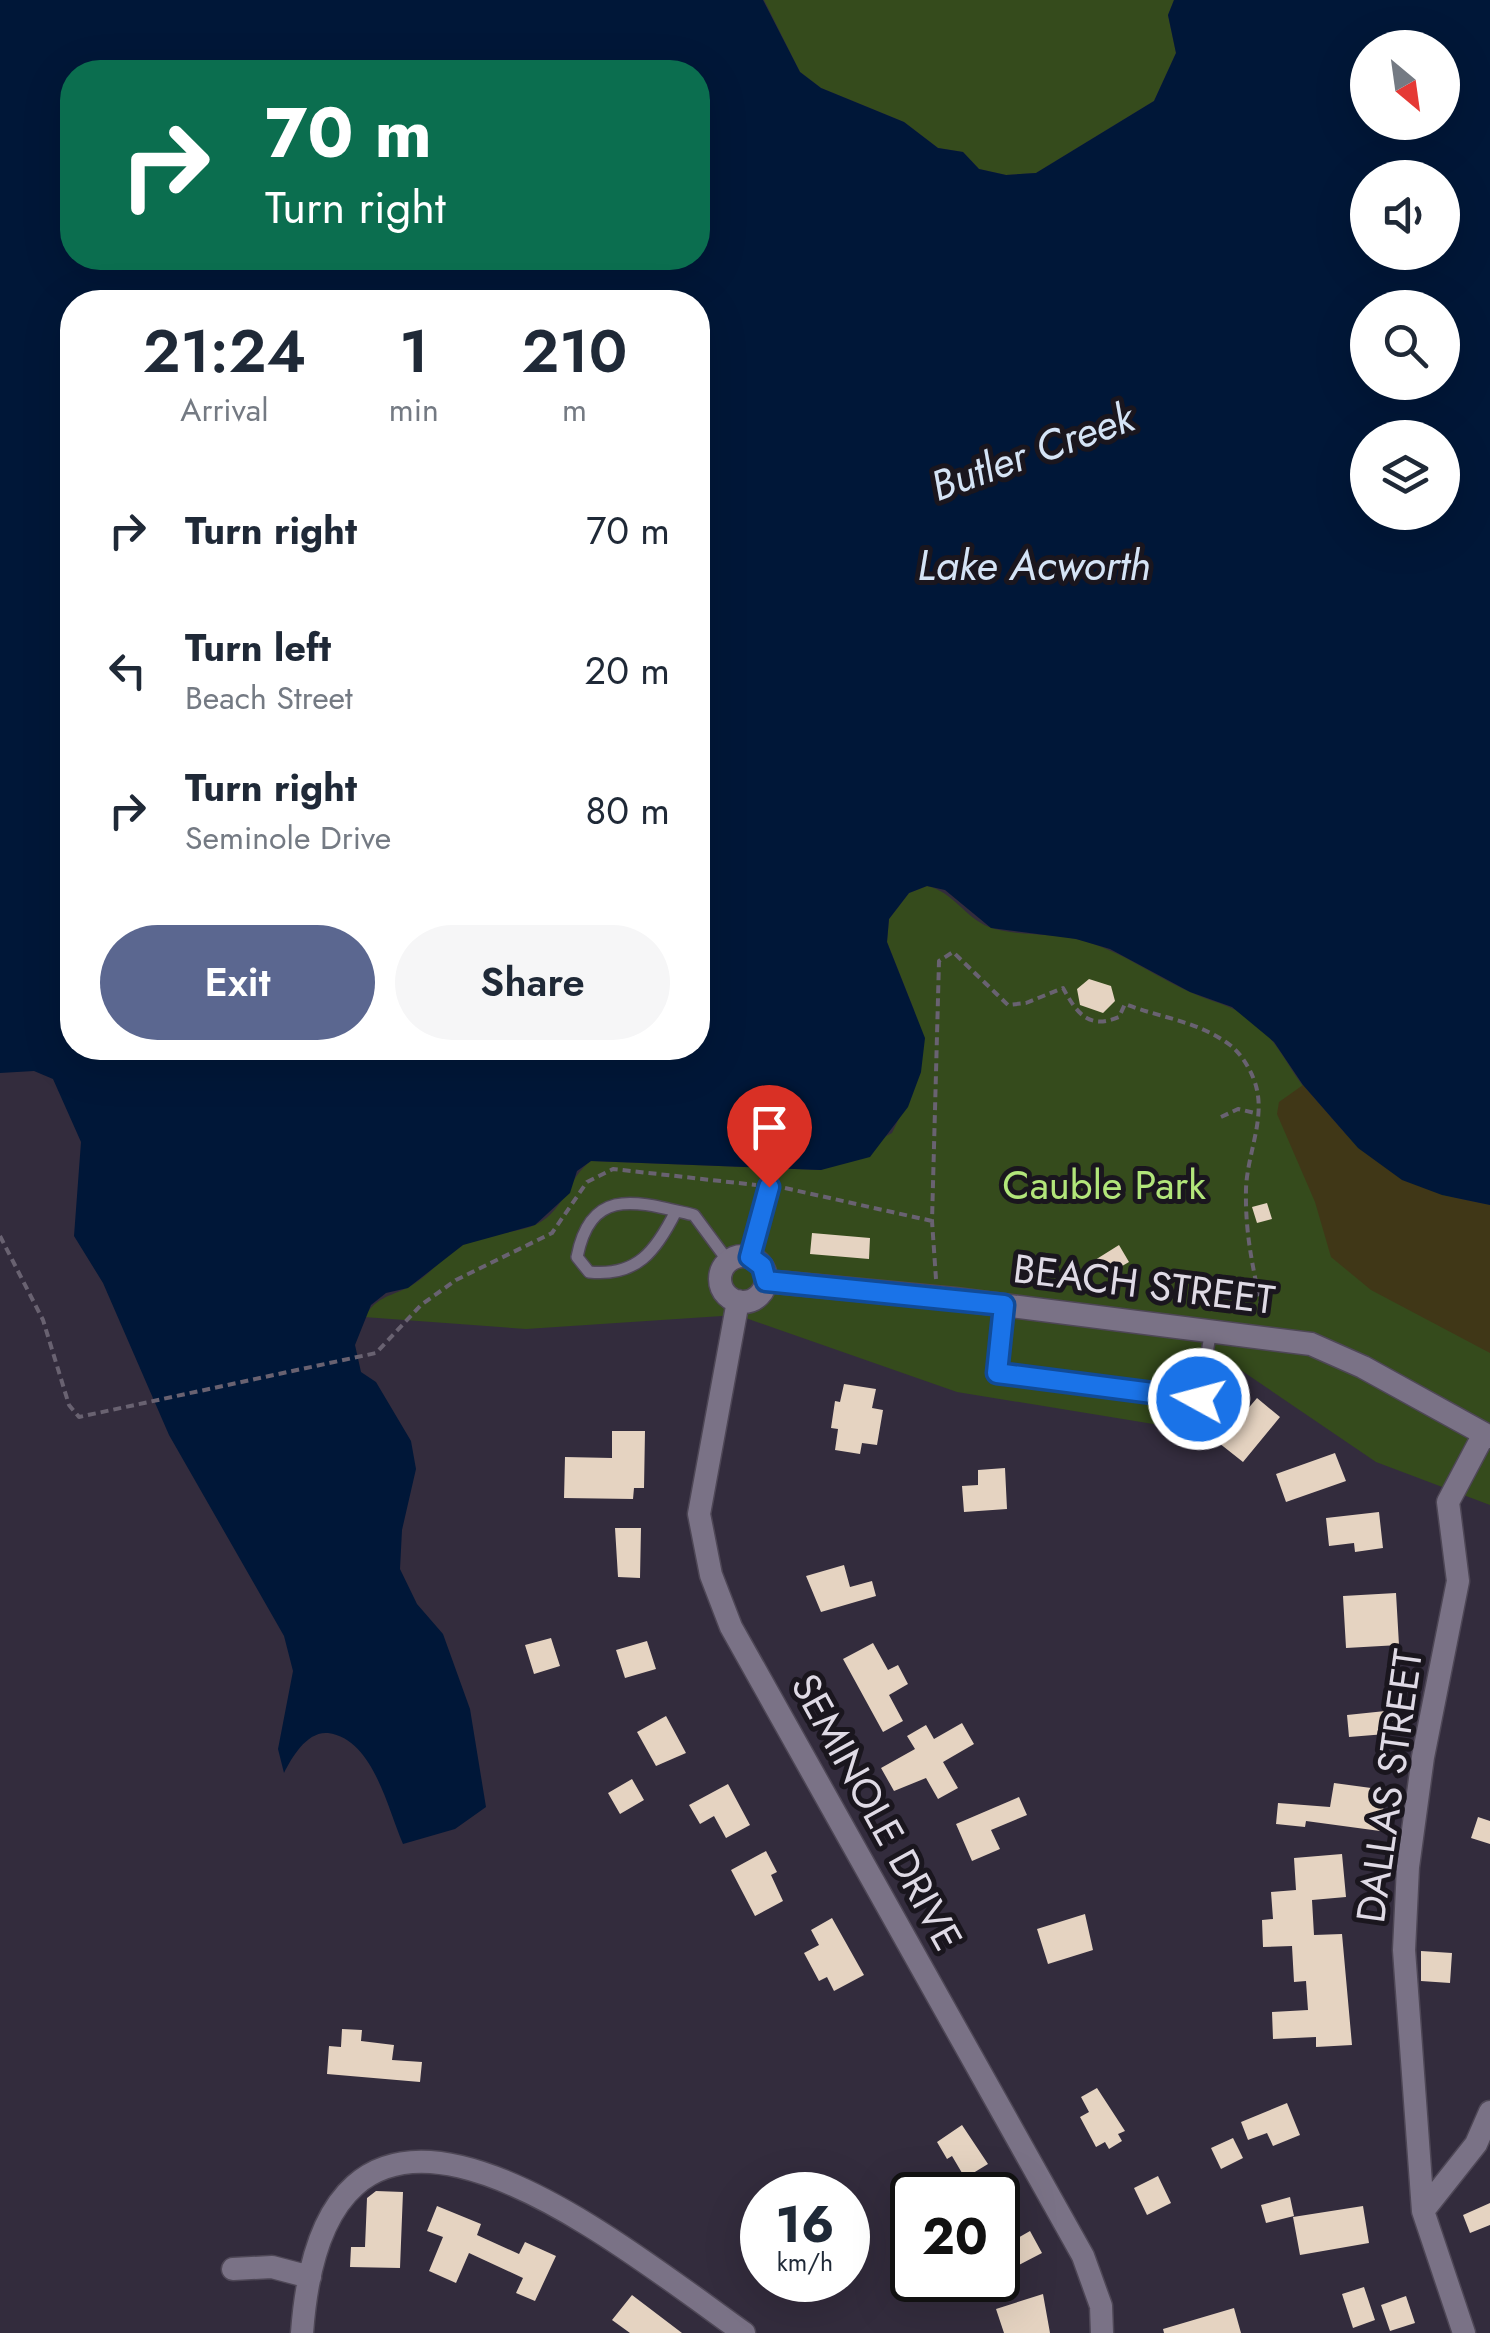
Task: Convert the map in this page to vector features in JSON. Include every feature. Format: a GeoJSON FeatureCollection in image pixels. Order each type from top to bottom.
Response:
{"type":"FeatureCollection","features":[{"type":"Feature","properties":{"kind":"street"},"geometry":{"type":"LineString","coordinates":[[739,1259],[762,1266],[766,1281],[760,1295],[738,1301],[726,1294],[720,1280],[739,1259]]}},
{"type":"Feature","properties":{"kind":"street","name":"BEACH STREET"},"geometry":{"type":"LineString","coordinates":[[766,1281],[939,1297],[1311,1344],[1363,1367],[1487,1435]]}},
{"type":"Feature","properties":{"kind":"street","name":"SEMINOLE DRIVE"},"geometry":{"type":"LineString","coordinates":[[738,1301],[698,1514],[711,1574],[741,1645],[1083,2256],[1101,2306],[1102,2333]]}},
{"type":"Feature","properties":{"kind":"street","name":"DALLAS STREET"},"geometry":{"type":"LineString","coordinates":[[1464,2333],[1423,2211],[1404,1950],[1408,1867],[1423,1756],[1458,1581],[1448,1502],[1487,1435]]}},
{"type":"Feature","properties":{"kind":"street"},"geometry":{"type":"LineString","coordinates":[[1423,2211],[1476,2144],[1490,2112]]}},
{"type":"Feature","properties":{"kind":"street"},"geometry":{"type":"LineString","coordinates":[[302,2333],[314,2257],[335,2209],[352,2188],[380,2166],[414,2158],[462,2168],[526,2189],[575,2215],[744,2333]]}},
{"type":"Feature","properties":{"kind":"street"},"geometry":{"type":"LineString","coordinates":[[234,2268],[272,2266],[310,2277]]}},
{"type":"Feature","properties":{"kind":"lane"},"geometry":{"type":"LineString","coordinates":[[676,1211],[660,1242],[636,1268],[610,1274],[589,1272],[577,1256],[582,1232],[597,1210],[620,1202],[676,1211],[694,1215],[739,1259],[774,1167]]}},
{"type":"Feature","properties":{"kind":"lane"},"geometry":{"type":"LineString","coordinates":[[1004,1305],[997,1373],[1199,1399],[1211,1330]]}},
{"type":"Feature","properties":{"kind":"path"},"geometry":{"type":"LineString","coordinates":[[939,1297],[932,1222],[939,961],[953,952],[1008,1004],[1026,1003],[1063,988],[1079,1016],[1090,1021],[1106,1022],[1118,1017],[1125,1004],[1185,1019],[1233,1047],[1257,1091],[1259,1114],[1248,1171],[1247,1234],[1265,1336]]}},
{"type":"Feature","properties":{"kind":"path"},"geometry":{"type":"LineString","coordinates":[[1221,1116],[1238,1109],[1259,1114]]}},
{"type":"Feature","properties":{"kind":"path"},"geometry":{"type":"LineString","coordinates":[[0,1236],[43,1320],[68,1404],[79,1418],[376,1353],[420,1305],[444,1288],[552,1233],[587,1182],[612,1169],[769,1187],[932,1222]]}},
{"type":"Feature","properties":{"kind":"green space"},"geometry":{"type":"Polygon","coordinates":[[[764,0],[1174,0],[1168,15],[1176,53],[1154,101],[1036,173],[1006,175],[979,169],[963,152],[938,148],[904,122],[821,88],[800,72],[764,0]]]}},
{"type":"Feature","properties":{"kind":"green space","name":"Cauble Park"},"geometry":{"type":"Polygon","coordinates":[[[927,886],[945,894],[989,927],[1095,944],[1245,1015],[1280,1051],[1322,1110],[1363,1150],[1407,1180],[1432,1191],[1490,1205],[1490,1505],[1376,1462],[1226,1360],[1190,1430],[957,1392],[737,1315],[526,1329],[364,1317],[378,1301],[414,1284],[463,1245],[528,1228],[547,1218],[591,1161],[821,1170],[892,1133],[921,1072],[914,1010],[887,942],[889,919],[909,893],[927,886]]]}},
{"type":"Feature","properties":{"kind":"sand"},"geometry":{"type":"Polygon","coordinates":[[[1303,1085],[1358,1148],[1442,1195],[1490,1205],[1490,1353],[1371,1290],[1331,1257],[1315,1202],[1277,1114],[1279,1102],[1303,1085]]]}},
{"type":"Feature","properties":{"kind":"water","name":"Lake Acworth"},"geometry":{"type":"Polygon","coordinates":[[[0,0],[763,0],[800,72],[821,88],[904,122],[938,148],[963,152],[979,169],[1006,175],[1036,173],[1154,101],[1176,53],[1168,15],[1174,0],[1490,0],[1490,1205],[1442,1195],[1402,1180],[1358,1148],[1303,1085],[1274,1042],[1232,1007],[1190,992],[1110,949],[1076,939],[991,928],[945,890],[927,886],[909,893],[889,919],[887,942],[925,1038],[921,1072],[908,1107],[870,1157],[821,1170],[591,1161],[577,1171],[570,1193],[535,1225],[463,1245],[408,1288],[386,1293],[371,1305],[355,1345],[361,1372],[376,1382],[411,1441],[416,1469],[402,1530],[400,1569],[417,1604],[443,1634],[470,1709],[486,1807],[455,1829],[403,1844],[367,1761],[343,1738],[328,1733],[313,1736],[284,1773],[278,1749],[293,1671],[284,1636],[169,1435],[103,1283],[74,1236],[81,1142],[53,1079],[34,1071],[0,1073],[0,0]]]}},
{"type":"Feature","properties":{"kind":"building"},"geometry":{"type":"Polygon","coordinates":[[[1089,979],[1111,986],[1115,1001],[1103,1013],[1080,1005],[1077,989],[1089,979]]]}},
{"type":"Feature","properties":{"kind":"building"},"geometry":{"type":"Polygon","coordinates":[[[1267,1203],[1272,1219],[1257,1223],[1252,1207],[1267,1203]]]}},
{"type":"Feature","properties":{"kind":"building"},"geometry":{"type":"Polygon","coordinates":[[[812,1233],[870,1238],[869,1259],[810,1254],[812,1233]]]}},
{"type":"Feature","properties":{"kind":"building"},"geometry":{"type":"Polygon","coordinates":[[[1119,1245],[1129,1262],[1105,1276],[1095,1260],[1119,1245]]]}},
{"type":"Feature","properties":{"kind":"building"},"geometry":{"type":"Polygon","coordinates":[[[844,1384],[876,1389],[872,1408],[883,1410],[877,1445],[862,1443],[860,1454],[835,1450],[838,1429],[831,1428],[835,1401],[840,1402],[844,1384]]]}},
{"type":"Feature","properties":{"kind":"building"},"geometry":{"type":"Polygon","coordinates":[[[1257,1398],[1280,1417],[1243,1462],[1219,1443],[1257,1398]]]}},
{"type":"Feature","properties":{"kind":"building"},"geometry":{"type":"Polygon","coordinates":[[[612,1431],[645,1431],[644,1488],[634,1488],[633,1499],[564,1498],[565,1457],[612,1458],[612,1431]]]}},
{"type":"Feature","properties":{"kind":"building"},"geometry":{"type":"Polygon","coordinates":[[[1335,1453],[1346,1481],[1286,1502],[1276,1474],[1335,1453]]]}},
{"type":"Feature","properties":{"kind":"building"},"geometry":{"type":"Polygon","coordinates":[[[1005,1468],[1007,1509],[964,1512],[962,1486],[978,1485],[978,1470],[1005,1468]]]}},
{"type":"Feature","properties":{"kind":"building"},"geometry":{"type":"Polygon","coordinates":[[[1379,1512],[1383,1548],[1355,1552],[1354,1543],[1329,1546],[1326,1518],[1379,1512]]]}},
{"type":"Feature","properties":{"kind":"building"},"geometry":{"type":"Polygon","coordinates":[[[615,1528],[641,1528],[640,1578],[618,1577],[615,1528]]]}},
{"type":"Feature","properties":{"kind":"building"},"geometry":{"type":"Polygon","coordinates":[[[844,1565],[850,1587],[872,1581],[876,1596],[821,1612],[806,1576],[844,1565]]]}},
{"type":"Feature","properties":{"kind":"building"},"geometry":{"type":"Polygon","coordinates":[[[1396,1593],[1399,1645],[1346,1648],[1343,1596],[1396,1593]]]}},
{"type":"Feature","properties":{"kind":"building"},"geometry":{"type":"Polygon","coordinates":[[[551,1638],[560,1666],[534,1674],[525,1645],[551,1638]]]}},
{"type":"Feature","properties":{"kind":"building"},"geometry":{"type":"Polygon","coordinates":[[[647,1641],[656,1669],[625,1678],[616,1650],[647,1641]]]}},
{"type":"Feature","properties":{"kind":"building"},"geometry":{"type":"Polygon","coordinates":[[[873,1643],[888,1670],[898,1665],[908,1684],[889,1695],[903,1721],[883,1732],[843,1659],[873,1643]]]}},
{"type":"Feature","properties":{"kind":"building"},"geometry":{"type":"Polygon","coordinates":[[[1395,1710],[1398,1733],[1349,1737],[1347,1715],[1395,1710]]]}},
{"type":"Feature","properties":{"kind":"building"},"geometry":{"type":"Polygon","coordinates":[[[666,1716],[686,1753],[656,1766],[637,1732],[666,1716]]]}},
{"type":"Feature","properties":{"kind":"building"},"geometry":{"type":"Polygon","coordinates":[[[962,1723],[974,1744],[943,1762],[958,1788],[938,1799],[926,1778],[894,1791],[881,1768],[915,1749],[907,1736],[926,1725],[934,1739],[962,1723]]]}},
{"type":"Feature","properties":{"kind":"building"},"geometry":{"type":"Polygon","coordinates":[[[632,1779],[644,1800],[620,1814],[608,1793],[632,1779]]]}},
{"type":"Feature","properties":{"kind":"building"},"geometry":{"type":"Polygon","coordinates":[[[1334,1783],[1386,1790],[1380,1831],[1306,1821],[1305,1827],[1276,1824],[1278,1803],[1330,1807],[1334,1783]]]}},
{"type":"Feature","properties":{"kind":"building"},"geometry":{"type":"Polygon","coordinates":[[[728,1784],[750,1825],[726,1838],[714,1816],[700,1824],[689,1805],[728,1784]]]}},
{"type":"Feature","properties":{"kind":"building"},"geometry":{"type":"Polygon","coordinates":[[[1019,1797],[1027,1815],[991,1830],[1000,1849],[972,1861],[956,1824],[1019,1797]]]}},
{"type":"Feature","properties":{"kind":"building"},"geometry":{"type":"Polygon","coordinates":[[[1478,1817],[1490,1821],[1490,1844],[1471,1838],[1478,1817]]]}},
{"type":"Feature","properties":{"kind":"building"},"geometry":{"type":"Polygon","coordinates":[[[766,1851],[777,1872],[771,1875],[783,1901],[755,1916],[731,1870],[766,1851]]]}},
{"type":"Feature","properties":{"kind":"building"},"geometry":{"type":"Polygon","coordinates":[[[1342,1854],[1346,1897],[1312,1900],[1314,1935],[1342,1934],[1352,2045],[1316,2047],[1316,2037],[1273,2039],[1272,2012],[1308,2010],[1306,1981],[1294,1982],[1292,1946],[1263,1947],[1262,1920],[1273,1919],[1271,1892],[1296,1890],[1294,1858],[1342,1854]]]}},
{"type":"Feature","properties":{"kind":"building"},"geometry":{"type":"Polygon","coordinates":[[[1085,1914],[1093,1950],[1048,1964],[1037,1929],[1085,1914]]]}},
{"type":"Feature","properties":{"kind":"building"},"geometry":{"type":"Polygon","coordinates":[[[832,1918],[864,1975],[834,1991],[827,1977],[819,1981],[804,1953],[819,1945],[811,1930],[832,1918]]]}},
{"type":"Feature","properties":{"kind":"building"},"geometry":{"type":"Polygon","coordinates":[[[1421,1951],[1452,1953],[1450,1983],[1421,1981],[1421,1951]]]}},
{"type":"Feature","properties":{"kind":"building"},"geometry":{"type":"Polygon","coordinates":[[[342,2029],[362,2030],[361,2041],[394,2045],[392,2060],[422,2062],[420,2082],[327,2074],[329,2046],[341,2047],[342,2029]]]}},
{"type":"Feature","properties":{"kind":"building"},"geometry":{"type":"Polygon","coordinates":[[[1097,2088],[1125,2131],[1118,2134],[1122,2141],[1109,2149],[1105,2142],[1096,2147],[1080,2117],[1089,2112],[1081,2097],[1097,2088]]]}},
{"type":"Feature","properties":{"kind":"building"},"geometry":{"type":"Polygon","coordinates":[[[1287,2103],[1300,2135],[1273,2146],[1267,2133],[1248,2140],[1241,2122],[1287,2103]]]}},
{"type":"Feature","properties":{"kind":"building"},"geometry":{"type":"Polygon","coordinates":[[[962,2125],[988,2164],[975,2172],[961,2172],[937,2142],[962,2125]]]}},
{"type":"Feature","properties":{"kind":"building"},"geometry":{"type":"Polygon","coordinates":[[[1233,2138],[1243,2158],[1221,2169],[1211,2148],[1233,2138]]]}},
{"type":"Feature","properties":{"kind":"building"},"geometry":{"type":"Polygon","coordinates":[[[1158,2176],[1171,2203],[1147,2215],[1134,2188],[1158,2176]]]}},
{"type":"Feature","properties":{"kind":"building"},"geometry":{"type":"Polygon","coordinates":[[[376,2191],[403,2192],[400,2268],[350,2267],[351,2247],[365,2247],[367,2198],[376,2191]]]}},
{"type":"Feature","properties":{"kind":"building"},"geometry":{"type":"Polygon","coordinates":[[[1290,2197],[1294,2216],[1266,2223],[1261,2205],[1290,2197]]]}},
{"type":"Feature","properties":{"kind":"building"},"geometry":{"type":"Polygon","coordinates":[[[1490,2203],[1490,2225],[1470,2233],[1463,2215],[1490,2203]]]}},
{"type":"Feature","properties":{"kind":"building"},"geometry":{"type":"Polygon","coordinates":[[[437,2206],[481,2224],[477,2235],[519,2254],[525,2242],[556,2256],[535,2301],[516,2293],[523,2278],[469,2253],[456,2283],[429,2271],[443,2237],[427,2231],[437,2206]]]}},
{"type":"Feature","properties":{"kind":"building"},"geometry":{"type":"Polygon","coordinates":[[[1363,2206],[1369,2243],[1300,2255],[1293,2217],[1363,2206]]]}},
{"type":"Feature","properties":{"kind":"building"},"geometry":{"type":"Polygon","coordinates":[[[1030,2231],[1042,2253],[1020,2264],[1020,2237],[1030,2231]]]}},
{"type":"Feature","properties":{"kind":"building"},"geometry":{"type":"Polygon","coordinates":[[[1364,2287],[1375,2320],[1353,2328],[1342,2294],[1364,2287]]]}},
{"type":"Feature","properties":{"kind":"building"},"geometry":{"type":"Polygon","coordinates":[[[1043,2294],[1050,2333],[1004,2333],[996,2309],[1043,2294]]]}},
{"type":"Feature","properties":{"kind":"building"},"geometry":{"type":"Polygon","coordinates":[[[632,2295],[682,2333],[630,2333],[612,2320],[632,2295]]]}},
{"type":"Feature","properties":{"kind":"building"},"geometry":{"type":"Polygon","coordinates":[[[1406,2296],[1415,2323],[1390,2331],[1381,2305],[1406,2296]]]}},
{"type":"Feature","properties":{"kind":"building"},"geometry":{"type":"Polygon","coordinates":[[[1234,2308],[1241,2333],[1164,2333],[1163,2329],[1234,2308]]]}},
{"type":"Feature","properties":{"kind":"route"},"geometry":{"type":"LineString","coordinates":[[769,1187],[750,1257],[762,1266],[766,1281],[1004,1305],[997,1373],[1199,1399]]}},
{"type":"Feature","properties":{"kind":"water label","name":"Butler Creek"},"geometry":{"type":"Point","coordinates":[1032,451]}}]}
